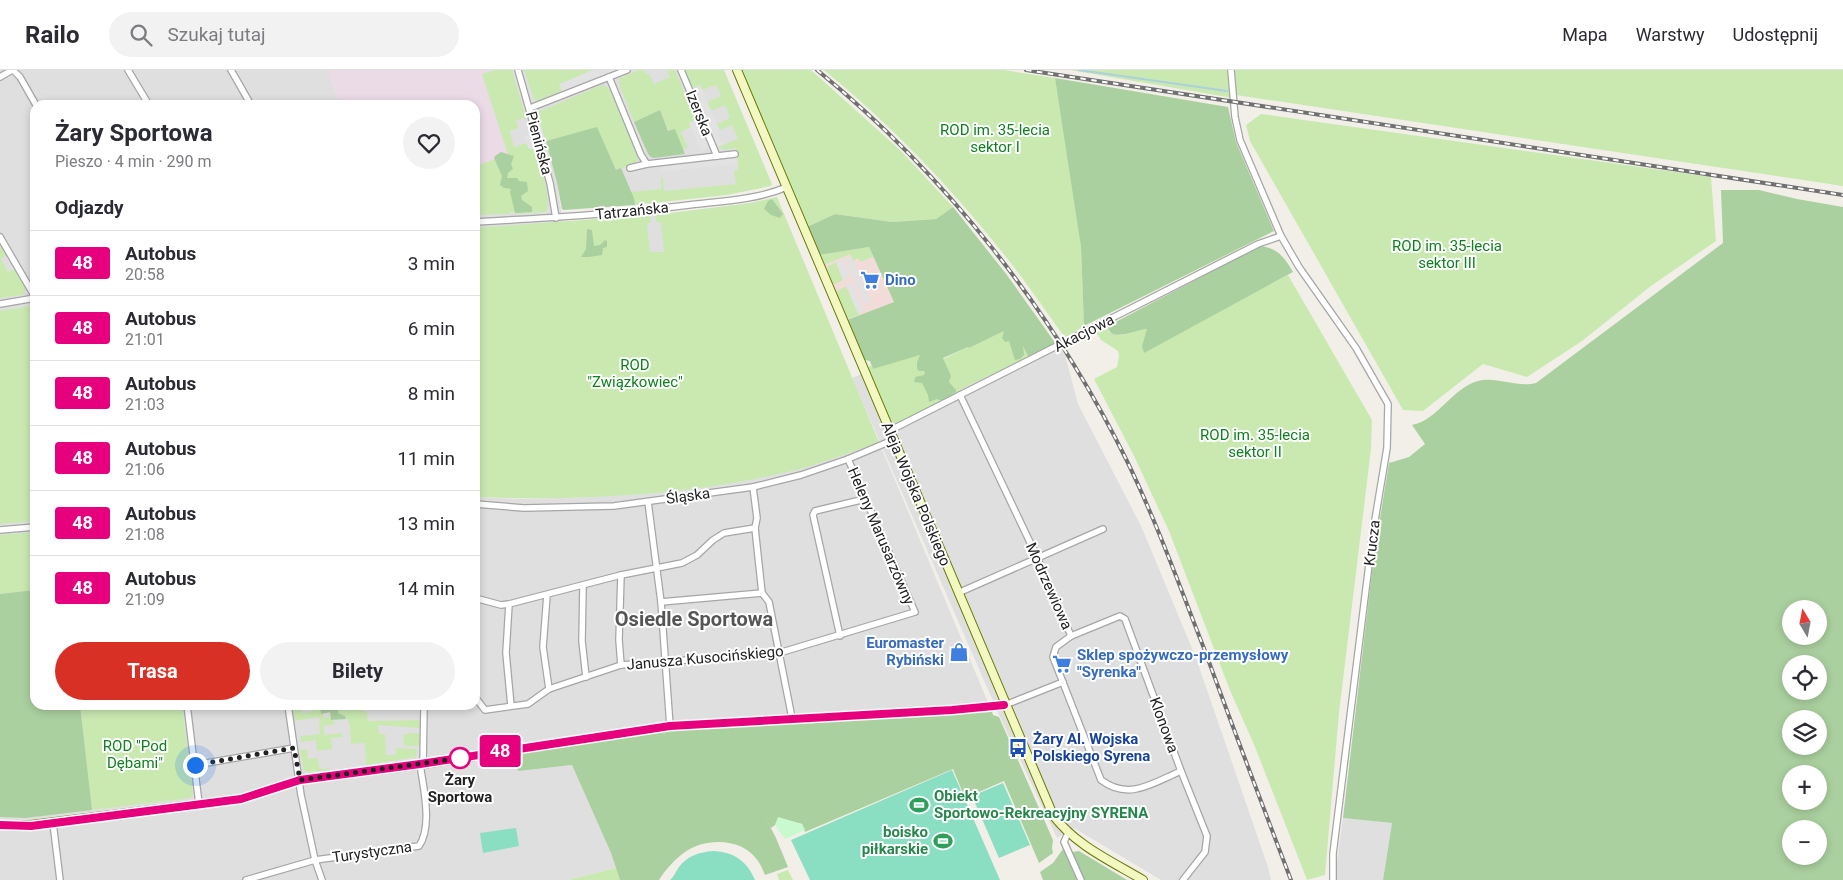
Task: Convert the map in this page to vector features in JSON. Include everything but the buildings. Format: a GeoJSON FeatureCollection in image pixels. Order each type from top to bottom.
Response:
{"type":"FeatureCollection","features":[{"type":"Feature","properties":{"kind":"street"},"geometry":{"type":"LineString","coordinates":[[0,77],[13,70],[20,77],[33,100]]}},
{"type":"Feature","properties":{"kind":"street"},"geometry":{"type":"LineString","coordinates":[[128,70],[146,100]]}},
{"type":"Feature","properties":{"kind":"street"},"geometry":{"type":"LineString","coordinates":[[231,70],[248,100]]}},
{"type":"Feature","properties":{"kind":"street","name":"Pienińska"},"geometry":{"type":"LineString","coordinates":[[518,70],[550,183],[556,218]]}},
{"type":"Feature","properties":{"kind":"street"},"geometry":{"type":"LineString","coordinates":[[530,108],[626,70]]}},
{"type":"Feature","properties":{"kind":"street","name":"Izerska"},"geometry":{"type":"LineString","coordinates":[[681,70],[717,156]]}},
{"type":"Feature","properties":{"kind":"street","name":"Aleja Wojska Polskiego"},"geometry":{"type":"LineString","coordinates":[[737,70],[1004,705],[1053,816],[1068,833],[1081,843],[1143,880]]}},
{"type":"Feature","properties":{"kind":"street","name":"Krucza"},"geometry":{"type":"LineString","coordinates":[[1231,70],[1235,117],[1240,140],[1281,236],[1299,268],[1356,348],[1388,404],[1387,448],[1372,532],[1333,854],[1333,880]]}},
{"type":"Feature","properties":{"kind":"street"},"geometry":{"type":"LineString","coordinates":[[609,77],[641,155],[647,164]]}},
{"type":"Feature","properties":{"kind":"street"},"geometry":{"type":"LineString","coordinates":[[630,168],[647,164],[735,154]]}},
{"type":"Feature","properties":{"kind":"street","name":"Tatrzańska"},"geometry":{"type":"LineString","coordinates":[[480,222],[556,218],[743,199],[771,193],[787,187]]}},
{"type":"Feature","properties":{"kind":"street","name":"Akacjowa"},"geometry":{"type":"LineString","coordinates":[[889,431],[1258,244],[1281,236]]}},
{"type":"Feature","properties":{"kind":"street"},"geometry":{"type":"LineString","coordinates":[[0,238],[30,289]]}},
{"type":"Feature","properties":{"kind":"street"},"geometry":{"type":"LineString","coordinates":[[0,304],[30,299]]}},
{"type":"Feature","properties":{"kind":"street","name":"Modrzewiowa"},"geometry":{"type":"LineString","coordinates":[[960,395],[1037,557],[1071,636],[1056,647],[1053,657],[1101,780],[1110,787],[1135,790],[1181,771]]}},
{"type":"Feature","properties":{"kind":"street","name":"Śląska"},"geometry":{"type":"LineString","coordinates":[[480,504],[524,508],[614,506],[753,487],[801,475],[848,459],[893,440]]}},
{"type":"Feature","properties":{"kind":"street","name":"Heleny Marusarzówny"},"geometry":{"type":"LineString","coordinates":[[848,459],[915,612]]}},
{"type":"Feature","properties":{"kind":"street"},"geometry":{"type":"LineString","coordinates":[[753,487],[757,518],[754,528],[762,593],[770,602],[792,718]]}},
{"type":"Feature","properties":{"kind":"street"},"geometry":{"type":"LineString","coordinates":[[840,636],[813,515],[814,511],[865,499]]}},
{"type":"Feature","properties":{"kind":"street"},"geometry":{"type":"LineString","coordinates":[[648,502],[661,602],[670,726]]}},
{"type":"Feature","properties":{"kind":"street"},"geometry":{"type":"LineString","coordinates":[[0,530],[30,527]]}},
{"type":"Feature","properties":{"kind":"street"},"geometry":{"type":"LineString","coordinates":[[480,599],[501,605],[509,604],[621,575],[682,563],[690,560],[724,533],[754,528]]}},
{"type":"Feature","properties":{"kind":"street"},"geometry":{"type":"LineString","coordinates":[[958,593],[1103,529]]}},
{"type":"Feature","properties":{"kind":"street"},"geometry":{"type":"LineString","coordinates":[[621,575],[619,640],[621,665]]}},
{"type":"Feature","properties":{"kind":"street"},"geometry":{"type":"LineString","coordinates":[[584,586],[582,640],[586,677]]}},
{"type":"Feature","properties":{"kind":"street"},"geometry":{"type":"LineString","coordinates":[[661,602],[762,593]]}},
{"type":"Feature","properties":{"kind":"street"},"geometry":{"type":"LineString","coordinates":[[547,595],[543,647],[548,689]]}},
{"type":"Feature","properties":{"kind":"street"},"geometry":{"type":"LineString","coordinates":[[509,604],[506,653],[511,706]]}},
{"type":"Feature","properties":{"kind":"street","name":"Janusza Kusocińskiego"},"geometry":{"type":"LineString","coordinates":[[480,704],[485,710],[528,704],[548,689],[621,665],[779,653],[915,612]]}},
{"type":"Feature","properties":{"kind":"street","name":"Klonowa"},"geometry":{"type":"LineString","coordinates":[[1071,636],[1120,616],[1125,619],[1207,836],[1205,852],[1183,880]]}},
{"type":"Feature","properties":{"kind":"street"},"geometry":{"type":"LineString","coordinates":[[0,825],[26,826],[241,799],[300,780],[422,764],[670,726],[952,710],[1004,705],[1063,682]]}},
{"type":"Feature","properties":{"kind":"street"},"geometry":{"type":"LineString","coordinates":[[188,710],[200,804]]}},
{"type":"Feature","properties":{"kind":"street"},"geometry":{"type":"LineString","coordinates":[[289,710],[315,860],[322,880]]}},
{"type":"Feature","properties":{"kind":"street"},"geometry":{"type":"LineString","coordinates":[[422,764],[425,710]]}},
{"type":"Feature","properties":{"kind":"street"},"geometry":{"type":"LineString","coordinates":[[195,765],[294,748]]}},
{"type":"Feature","properties":{"kind":"street","name":"Turystyczna"},"geometry":{"type":"LineString","coordinates":[[246,880],[315,860],[419,846],[423,836],[426,810],[422,764]]}},
{"type":"Feature","properties":{"kind":"street"},"geometry":{"type":"LineString","coordinates":[[53,823],[60,880]]}},
{"type":"Feature","properties":{"kind":"street"},"geometry":{"type":"LineString","coordinates":[[1068,833],[1064,842],[1081,880]]}},
{"type":"Feature","properties":{"kind":"shaded area"},"geometry":{"type":"Polygon","coordinates":[[[0,70],[329,70],[338,100],[30,100],[30,710],[480,710],[480,497],[523,499],[589,497],[738,482],[802,468],[879,442],[992,712],[694,727],[519,771],[572,765],[586,796],[616,868],[568,880],[0,880],[0,70]]]}},
{"type":"Feature","properties":{"kind":"shaded area"},"geometry":{"type":"Polygon","coordinates":[[[329,70],[487,70],[488,72],[483,74],[508,155],[480,164],[480,100],[338,100],[329,70]]]}},
{"type":"Feature","properties":{"kind":"shaded area"},"geometry":{"type":"Polygon","coordinates":[[[487,70],[717,70],[749,142],[736,148],[740,188],[634,198],[616,170],[597,128],[546,141],[557,183],[563,222],[655,215],[751,203],[777,197],[684,251],[480,268],[480,164],[508,155],[482,74],[487,72],[487,70]]]}},
{"type":"Feature","properties":{"kind":"shaded area"},"geometry":{"type":"Polygon","coordinates":[[[593,70],[616,70],[562,91],[559,84],[593,70]]]}},
{"type":"Feature","properties":{"kind":"shaded area"},"geometry":{"type":"Polygon","coordinates":[[[700,85],[721,133],[718,135],[725,144],[717,147],[692,89],[700,85]]]}},
{"type":"Feature","properties":{"kind":"shaded area"},"geometry":{"type":"Polygon","coordinates":[[[696,120],[708,146],[702,152],[689,123],[696,120]]]}},
{"type":"Feature","properties":{"kind":"shaded area"},"geometry":{"type":"Polygon","coordinates":[[[530,134],[534,148],[529,149],[523,136],[530,134]]]}},
{"type":"Feature","properties":{"kind":"shaded area"},"geometry":{"type":"Polygon","coordinates":[[[737,158],[738,164],[660,172],[660,165],[737,158]]]}},
{"type":"Feature","properties":{"kind":"shaded area"},"geometry":{"type":"Polygon","coordinates":[[[869,247],[894,302],[847,320],[819,255],[869,247]]]}},
{"type":"Feature","properties":{"kind":"shaded area"},"geometry":{"type":"Polygon","coordinates":[[[851,256],[871,301],[865,304],[845,259],[851,256]]]}},
{"type":"Feature","properties":{"kind":"shaded area"},"geometry":{"type":"Polygon","coordinates":[[[842,260],[850,277],[843,280],[836,262],[842,260]]]}},
{"type":"Feature","properties":{"kind":"shaded area"},"geometry":{"type":"Polygon","coordinates":[[[852,283],[864,311],[858,313],[846,286],[852,283]]]}},
{"type":"Feature","properties":{"kind":"shaded area"},"geometry":{"type":"Polygon","coordinates":[[[1056,344],[1065,355],[1078,404],[1142,528],[1196,658],[1271,880],[1161,880],[1074,828],[1057,838],[1000,717],[852,378],[873,369],[1056,344]]]}},
{"type":"Feature","properties":{"kind":"shaded area"},"geometry":{"type":"Polygon","coordinates":[[[1343,818],[1392,823],[1383,880],[1337,880],[1337,862],[1343,818]]]}},
{"type":"Feature","properties":{"kind":"green space"},"geometry":{"type":"Polygon","coordinates":[[[496,70],[512,70],[526,118],[516,120],[518,128],[510,131],[514,147],[527,143],[529,149],[534,148],[547,189],[548,206],[546,212],[514,214],[514,212],[510,212],[510,214],[480,215],[480,164],[508,155],[482,74],[496,70]]]}},
{"type":"Feature","properties":{"kind":"green space"},"geometry":{"type":"Polygon","coordinates":[[[524,70],[594,71],[560,84],[562,91],[537,101],[534,99],[524,70]]]}},
{"type":"Feature","properties":{"kind":"green space"},"geometry":{"type":"Polygon","coordinates":[[[639,70],[644,70],[646,75],[649,73],[654,84],[670,77],[667,70],[675,70],[696,120],[689,123],[691,127],[681,132],[688,148],[683,149],[675,129],[669,131],[660,110],[634,122],[619,84],[620,78],[639,70]]]}},
{"type":"Feature","properties":{"kind":"green space"},"geometry":{"type":"Polygon","coordinates":[[[684,70],[724,70],[772,184],[771,186],[727,195],[635,205],[631,192],[661,189],[661,178],[663,178],[664,191],[736,184],[734,171],[738,170],[736,148],[725,150],[717,147],[738,139],[732,125],[719,131],[717,124],[730,118],[725,105],[711,111],[707,102],[721,96],[716,85],[702,90],[700,85],[692,89],[684,70]]]}},
{"type":"Feature","properties":{"kind":"green space"},"geometry":{"type":"Polygon","coordinates":[[[740,70],[811,70],[900,150],[953,207],[936,219],[892,222],[835,214],[807,227],[740,70]]]}},
{"type":"Feature","properties":{"kind":"green space","name":"ROD im. 35-lecia sektor I"},"geometry":{"type":"Polygon","coordinates":[[[824,70],[1004,70],[1055,78],[1074,191],[1081,247],[1084,326],[1065,338],[1010,262],[940,179],[872,112],[824,70]]]}},
{"type":"Feature","properties":{"kind":"green space"},"geometry":{"type":"Polygon","coordinates":[[[1070,70],[1230,70],[1233,98],[1070,70]]]}},
{"type":"Feature","properties":{"kind":"green space"},"geometry":{"type":"Polygon","coordinates":[[[1232,70],[1843,70],[1843,186],[1236,95],[1232,70]]]}},
{"type":"Feature","properties":{"kind":"green space"},"geometry":{"type":"Polygon","coordinates":[[[1055,78],[1228,107],[1236,142],[1274,231],[1084,326],[1081,247],[1055,78]]]}},
{"type":"Feature","properties":{"kind":"green space"},"geometry":{"type":"Polygon","coordinates":[[[602,85],[609,88],[638,157],[635,164],[616,170],[597,128],[546,141],[538,115],[540,111],[602,85]]]}},
{"type":"Feature","properties":{"kind":"green space"},"geometry":{"type":"Polygon","coordinates":[[[660,110],[668,131],[675,129],[685,154],[654,158],[648,154],[634,122],[660,110]]]}},
{"type":"Feature","properties":{"kind":"green space","name":"ROD im. 35-lecia sektor III"},"geometry":{"type":"Polygon","coordinates":[[[1261,114],[1711,177],[1716,241],[1651,286],[1582,341],[1527,377],[1483,364],[1423,411],[1403,410],[1250,141],[1246,125],[1261,114]]]}},
{"type":"Feature","properties":{"kind":"green space"},"geometry":{"type":"Polygon","coordinates":[[[597,127],[616,170],[621,168],[634,198],[635,205],[564,210],[562,209],[546,141],[597,127]]]}},
{"type":"Feature","properties":{"kind":"green space"},"geometry":{"type":"Polygon","coordinates":[[[501,152],[514,156],[511,164],[513,169],[508,173],[507,178],[517,178],[519,181],[527,182],[528,191],[521,196],[522,200],[532,207],[532,212],[515,213],[511,189],[500,185],[502,176],[494,158],[501,152]]]}},
{"type":"Feature","properties":{"kind":"green space"},"geometry":{"type":"Polygon","coordinates":[[[1721,190],[1759,190],[1843,207],[1843,880],[1383,880],[1392,823],[1343,818],[1374,555],[1389,463],[1409,457],[1425,444],[1412,425],[1430,417],[1460,390],[1469,385],[1485,380],[1521,384],[1536,383],[1723,243],[1721,190]]]}},
{"type":"Feature","properties":{"kind":"green space","name":"ROD \"Związkowiec\""},"geometry":{"type":"Polygon","coordinates":[[[777,197],[879,442],[800,469],[720,485],[597,497],[480,497],[480,228],[650,215],[651,222],[647,225],[650,252],[664,252],[661,223],[656,222],[655,215],[751,203],[777,197]]]}},
{"type":"Feature","properties":{"kind":"green space"},"geometry":{"type":"Polygon","coordinates":[[[772,199],[783,214],[780,218],[771,215],[764,209],[768,201],[772,199]]]}},
{"type":"Feature","properties":{"kind":"green space"},"geometry":{"type":"Polygon","coordinates":[[[953,207],[1007,275],[1056,344],[1029,358],[1023,346],[1024,355],[1020,359],[1015,360],[1009,341],[1005,342],[1002,338],[1004,331],[943,358],[951,376],[949,382],[956,392],[942,401],[937,399],[929,402],[922,383],[914,382],[915,377],[925,373],[917,369],[920,355],[873,369],[870,361],[863,358],[847,320],[894,302],[869,247],[819,255],[807,227],[835,214],[892,222],[936,219],[953,207]]]}},
{"type":"Feature","properties":{"kind":"green space"},"geometry":{"type":"Polygon","coordinates":[[[587,229],[592,230],[594,246],[600,245],[605,240],[607,241],[607,247],[603,248],[602,255],[581,257],[586,249],[587,229]]]}},
{"type":"Feature","properties":{"kind":"green space"},"geometry":{"type":"Polygon","coordinates":[[[0,244],[7,255],[1,259],[8,272],[15,269],[24,282],[25,292],[23,295],[0,298],[0,244]]]}},
{"type":"Feature","properties":{"kind":"green space"},"geometry":{"type":"Polygon","coordinates":[[[1260,246],[1272,249],[1280,254],[1293,272],[1144,353],[1142,346],[1147,329],[1118,335],[1110,331],[1108,326],[1260,246]]]}},
{"type":"Feature","properties":{"kind":"green space"},"geometry":{"type":"Polygon","coordinates":[[[869,247],[873,257],[860,262],[858,258],[853,261],[850,254],[824,265],[820,255],[869,247]]]}},
{"type":"Feature","properties":{"kind":"green space"},"geometry":{"type":"Polygon","coordinates":[[[836,262],[843,280],[835,284],[832,283],[827,267],[836,262]]]}},
{"type":"Feature","properties":{"kind":"green space","name":"ROD im. 35-lecia sektor II"},"geometry":{"type":"Polygon","coordinates":[[[1288,275],[1372,420],[1371,449],[1339,713],[1325,875],[1307,880],[1255,747],[1229,688],[1169,531],[1134,456],[1094,379],[1117,367],[1119,356],[1118,351],[1101,340],[1096,332],[1108,326],[1109,332],[1118,335],[1147,329],[1144,352],[1288,275]]]}},
{"type":"Feature","properties":{"kind":"green space"},"geometry":{"type":"Polygon","coordinates":[[[846,286],[859,315],[847,319],[836,292],[846,286]]]}},
{"type":"Feature","properties":{"kind":"green space"},"geometry":{"type":"Polygon","coordinates":[[[30,306],[30,521],[0,524],[0,311],[30,306]]]}},
{"type":"Feature","properties":{"kind":"green space"},"geometry":{"type":"Polygon","coordinates":[[[1016,325],[1028,357],[959,390],[959,393],[895,425],[889,422],[867,370],[868,367],[871,365],[873,369],[921,354],[943,359],[1016,325]]]}},
{"type":"Feature","properties":{"kind":"green space"},"geometry":{"type":"Polygon","coordinates":[[[30,532],[30,591],[0,594],[0,535],[30,532]]]}},
{"type":"Feature","properties":{"kind":"green space"},"geometry":{"type":"Polygon","coordinates":[[[30,591],[30,710],[81,710],[92,810],[26,818],[0,817],[0,594],[30,591]]]}},
{"type":"Feature","properties":{"kind":"green space","name":"ROD \"Pod Dębami\""},"geometry":{"type":"Polygon","coordinates":[[[81,710],[183,710],[193,792],[191,798],[92,810],[81,710]]]}},
{"type":"Feature","properties":{"kind":"green space"},"geometry":{"type":"Polygon","coordinates":[[[293,710],[302,710],[302,713],[322,710],[324,718],[330,717],[331,720],[334,720],[335,724],[323,726],[325,735],[342,733],[343,737],[331,738],[332,749],[317,751],[316,740],[301,742],[300,736],[320,734],[319,717],[295,721],[293,710]]]}},
{"type":"Feature","properties":{"kind":"green space"},"geometry":{"type":"Polygon","coordinates":[[[321,710],[338,710],[338,713],[345,716],[346,719],[331,720],[330,712],[321,714],[321,710]]]}},
{"type":"Feature","properties":{"kind":"green space"},"geometry":{"type":"Polygon","coordinates":[[[338,710],[364,710],[367,712],[368,721],[420,720],[420,728],[378,725],[379,734],[385,734],[386,755],[396,755],[396,749],[398,748],[417,749],[416,757],[366,765],[365,743],[351,744],[350,725],[346,717],[338,713],[338,710]]]}},
{"type":"Feature","properties":{"kind":"green space"},"geometry":{"type":"Polygon","coordinates":[[[992,712],[993,715],[999,717],[1053,840],[1053,853],[1039,863],[1004,781],[965,798],[953,769],[805,832],[802,824],[779,818],[771,828],[759,805],[788,867],[765,875],[758,861],[751,853],[734,844],[713,842],[694,847],[685,852],[670,865],[659,880],[620,880],[611,853],[572,765],[519,771],[497,755],[694,727],[992,712]]]}},
{"type":"Feature","properties":{"kind":"green space"},"geometry":{"type":"Polygon","coordinates":[[[420,733],[419,746],[404,746],[403,735],[420,733]]]}},
{"type":"Feature","properties":{"kind":"green space"},"geometry":{"type":"Polygon","coordinates":[[[307,749],[308,759],[318,758],[320,769],[330,768],[330,770],[304,771],[300,750],[307,749]]]}},
{"type":"Feature","properties":{"kind":"green space","name":"Obiekt Sportowo-Rekreacyjny SYRENA"},"geometry":{"type":"Polygon","coordinates":[[[952,770],[1000,880],[810,880],[791,840],[952,770]]]}},
{"type":"Feature","properties":{"kind":"green space"},"geometry":{"type":"Polygon","coordinates":[[[1003,783],[1030,845],[999,858],[972,796],[1003,783]]]}},
{"type":"Feature","properties":{"kind":"green space"},"geometry":{"type":"Polygon","coordinates":[[[778,817],[802,824],[805,830],[785,839],[775,825],[778,817]]]}},
{"type":"Feature","properties":{"kind":"green space"},"geometry":{"type":"Polygon","coordinates":[[[516,828],[519,846],[483,853],[480,833],[516,828]]]}},
{"type":"Feature","properties":{"kind":"green space"},"geometry":{"type":"Polygon","coordinates":[[[1063,849],[1078,880],[1043,880],[1040,872],[1053,863],[1063,849]]]}},
{"type":"Feature","properties":{"kind":"green space"},"geometry":{"type":"Polygon","coordinates":[[[713,851],[727,853],[739,859],[752,873],[755,880],[670,880],[679,867],[690,857],[713,851]]]}},
{"type":"Feature","properties":{"kind":"green space"},"geometry":{"type":"Polygon","coordinates":[[[1079,851],[1127,880],[1084,880],[1072,852],[1079,851]]]}},
{"type":"Feature","properties":{"kind":"green space"},"geometry":{"type":"Polygon","coordinates":[[[616,868],[620,880],[568,880],[616,868]]]}},
{"type":"Feature","properties":{"kind":"green space"},"geometry":{"type":"Polygon","coordinates":[[[788,870],[793,880],[779,880],[777,874],[788,870]]]}},
{"type":"Feature","properties":{"kind":"waterway"},"geometry":{"type":"LineString","coordinates":[[1079,70],[1227,91]]}},
{"type":"Feature","properties":{"kind":"railway"},"geometry":{"type":"LineString","coordinates":[[817,70],[909,154],[952,200],[993,249],[1030,299],[1098,405],[1138,484],[1158,531],[1291,880]]}},
{"type":"Feature","properties":{"kind":"railway"},"geometry":{"type":"LineString","coordinates":[[1026,70],[1843,195]]}},
{"type":"Feature","properties":{"kind":"bus line","name":"48"},"geometry":{"type":"LineString","coordinates":[[0,825],[31,826],[241,799],[300,780],[670,726],[952,710],[1004,705]]}},
{"type":"Feature","properties":{"kind":"place","name":"Dino"},"geometry":{"type":"Point","coordinates":[870,280]}},
{"type":"Feature","properties":{"kind":"place","name":"Euromaster Rybiński"},"geometry":{"type":"Point","coordinates":[959,652]}},
{"type":"Feature","properties":{"kind":"place","name":"Sklep spożywczo-przemysłowy \"Syrenka\""},"geometry":{"type":"Point","coordinates":[1062,664]}},
{"type":"Feature","properties":{"kind":"place","name":"Żary Al. Wojska Polskiego Syrena"},"geometry":{"type":"Point","coordinates":[1018,748]}},
{"type":"Feature","properties":{"kind":"place","name":"Żary Sportowa"},"geometry":{"type":"Point","coordinates":[460,758]}},
{"type":"Feature","properties":{"kind":"place","name":"Obiekt Sportowo-Rekreacyjny SYRENA"},"geometry":{"type":"Point","coordinates":[919,805]}},
{"type":"Feature","properties":{"kind":"place","name":"boisko piłkarskie"},"geometry":{"type":"Point","coordinates":[943,841]}},
{"type":"Feature","properties":{"kind":"district","name":"Osiedle Sportowa"},"geometry":{"type":"Point","coordinates":[694,619]}},
{"type":"Feature","properties":{"kind":"route"},"geometry":{"type":"LineString","coordinates":[[195,765],[294,748],[300,780],[462,758],[460,758]]}}]}
